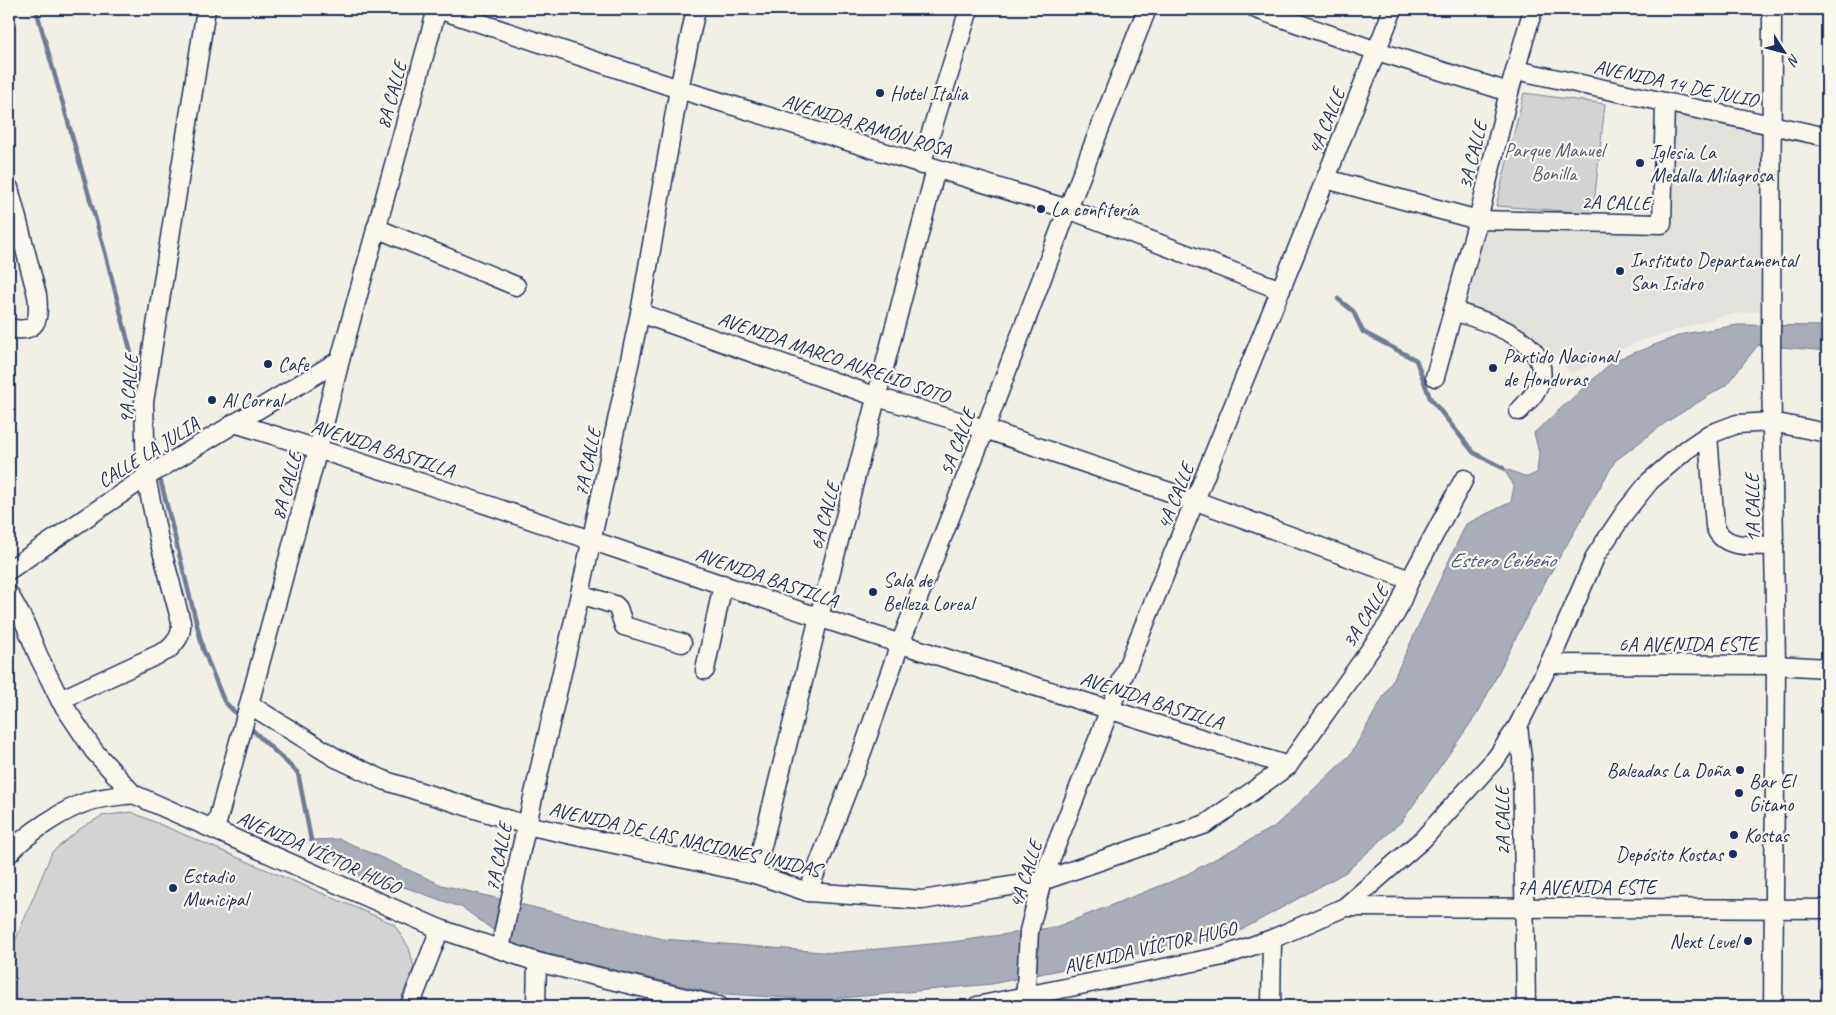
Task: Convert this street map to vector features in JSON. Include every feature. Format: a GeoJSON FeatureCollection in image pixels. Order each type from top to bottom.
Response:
{"type":"FeatureCollection","features":[{"type":"Feature","properties":{"kind":"street","name":"9A CALLE"},"geometry":{"type":"LineString","coordinates":[[60,700],[168,650],[177,640],[181,631],[181,622],[158,540],[146,477],[144,402],[206,9]]}},
{"type":"Feature","properties":{"kind":"street","name":"AVENIDA RAMÓN ROSA"},"geometry":{"type":"LineString","coordinates":[[437,9],[679,89],[1068,209],[1281,290]]}},
{"type":"Feature","properties":{"kind":"street","name":"8A CALLE"},"geometry":{"type":"LineString","coordinates":[[215,830],[250,705],[340,360],[437,9]]}},
{"type":"Feature","properties":{"kind":"street","name":"7A CALLE"},"geometry":{"type":"LineString","coordinates":[[500,949],[520,850],[580,594],[640,313],[679,89],[696,9]]}},
{"type":"Feature","properties":{"kind":"street","name":"6A CALLE"},"geometry":{"type":"LineString","coordinates":[[755,874],[819,617],[877,396],[929,167],[969,9]]}},
{"type":"Feature","properties":{"kind":"street","name":"5A CALLE"},"geometry":{"type":"LineString","coordinates":[[808,892],[863,749],[900,644],[1147,9]]}},
{"type":"Feature","properties":{"kind":"street"},"geometry":{"type":"LineString","coordinates":[[1256,9],[1377,51],[1509,92]]}},
{"type":"Feature","properties":{"kind":"street","name":"4A CALLE"},"geometry":{"type":"LineString","coordinates":[[1025,1001],[1029,931],[1042,881],[1110,708],[1196,501],[1393,9]]}},
{"type":"Feature","properties":{"kind":"street","name":"3A CALLE"},"geometry":{"type":"LineString","coordinates":[[1435,377],[1478,220],[1509,92],[1533,9]]}},
{"type":"Feature","properties":{"kind":"street","name":"1A CALLE"},"geometry":{"type":"LineString","coordinates":[[1772,9],[1770,313],[1776,665],[1773,1006]]}},
{"type":"Feature","properties":{"kind":"street","name":"AVENIDA 14 DE JULIO"},"geometry":{"type":"LineString","coordinates":[[1516,70],[1827,137]]}},
{"type":"Feature","properties":{"kind":"street","name":"2A CALLE"},"geometry":{"type":"LineString","coordinates":[[1478,220],[1662,224],[1665,103]]}},
{"type":"Feature","properties":{"kind":"street"},"geometry":{"type":"LineString","coordinates":[[1326,179],[1478,220]]}},
{"type":"Feature","properties":{"kind":"street"},"geometry":{"type":"LineString","coordinates":[[9,188],[37,295],[39,311],[38,320],[32,326],[23,330],[9,328]]}},
{"type":"Feature","properties":{"kind":"street"},"geometry":{"type":"LineString","coordinates":[[9,228],[15,208]]}},
{"type":"Feature","properties":{"kind":"street"},"geometry":{"type":"LineString","coordinates":[[376,228],[516,286]]}},
{"type":"Feature","properties":{"kind":"street"},"geometry":{"type":"LineString","coordinates":[[1453,311],[1508,332],[1525,343],[1537,355],[1541,366],[1540,380],[1534,394],[1519,411]]}},
{"type":"Feature","properties":{"kind":"street","name":"AVENIDA MARCO AURELIO SOTO"},"geometry":{"type":"LineString","coordinates":[[640,313],[877,396],[985,429],[1196,501],[1410,580]]}},
{"type":"Feature","properties":{"kind":"street","name":"CALLE LA JULIA"},"geometry":{"type":"LineString","coordinates":[[9,570],[146,477],[340,360]]}},
{"type":"Feature","properties":{"kind":"street","name":"AVENIDA VÍCTOR HUGO"},"geometry":{"type":"LineString","coordinates":[[977,1006],[1025,1001],[1222,956],[1272,938],[1345,907],[1423,839],[1497,757],[1518,726],[1549,664],[1596,555],[1624,512],[1650,481],[1686,450],[1708,435],[1737,424],[1772,422],[1827,433]]}},
{"type":"Feature","properties":{"kind":"street","name":"AVENIDA BASTILLA"},"geometry":{"type":"LineString","coordinates":[[234,424],[318,449],[592,539],[900,644],[1110,708],[1288,766]]}},
{"type":"Feature","properties":{"kind":"street"},"geometry":{"type":"LineString","coordinates":[[1708,435],[1717,535],[1726,541],[1737,544],[1774,546]]}},
{"type":"Feature","properties":{"kind":"street","name":"3A CALLE"},"geometry":{"type":"LineString","coordinates":[[1288,766],[1396,613],[1410,580],[1464,479]]}},
{"type":"Feature","properties":{"kind":"street"},"geometry":{"type":"LineString","coordinates":[[705,670],[723,584]]}},
{"type":"Feature","properties":{"kind":"street","name":"AVENIDA VÍCTOR HUGO"},"geometry":{"type":"LineString","coordinates":[[9,594],[24,621],[60,700],[94,750],[133,794],[440,929],[537,962],[719,1006]]}},
{"type":"Feature","properties":{"kind":"street"},"geometry":{"type":"LineString","coordinates":[[580,594],[615,605],[618,608],[624,626],[682,643]]}},
{"type":"Feature","properties":{"kind":"street","name":"6A AVENIDA ESTE"},"geometry":{"type":"LineString","coordinates":[[1549,664],[1776,665],[1827,668]]}},
{"type":"Feature","properties":{"kind":"street","name":"AVENIDA DE LAS NACIONES UNIDAS"},"geometry":{"type":"LineString","coordinates":[[250,705],[336,758],[386,782],[526,825],[755,874],[808,892],[922,900],[1042,881],[1206,824],[1288,766]]}},
{"type":"Feature","properties":{"kind":"street","name":"2A CALLE"},"geometry":{"type":"LineString","coordinates":[[1518,726],[1522,758],[1526,1006]]}},
{"type":"Feature","properties":{"kind":"street"},"geometry":{"type":"LineString","coordinates":[[9,854],[16,845],[59,816],[90,801],[133,794]]}},
{"type":"Feature","properties":{"kind":"street","name":"7A AVENIDA ESTE"},"geometry":{"type":"LineString","coordinates":[[1345,907],[1827,909]]}},
{"type":"Feature","properties":{"kind":"street"},"geometry":{"type":"LineString","coordinates":[[410,1006],[440,929]]}},
{"type":"Feature","properties":{"kind":"street"},"geometry":{"type":"LineString","coordinates":[[1271,1006],[1272,938]]}},
{"type":"Feature","properties":{"kind":"street"},"geometry":{"type":"LineString","coordinates":[[536,1006],[537,962]]}},
{"type":"Feature","properties":{"kind":"shaded area","name":"Instituto Departamental San Isidro"},"geometry":{"type":"Polygon","coordinates":[[[1672,115],[1768,131],[1764,310],[1726,315],[1640,341],[1571,373],[1545,345],[1527,335],[1467,311],[1485,227],[1670,232],[1672,115]]]}},
{"type":"Feature","properties":{"kind":"green space","name":"Parque Manuel Bonilla"},"geometry":{"type":"Polygon","coordinates":[[[1524,93],[1605,104],[1593,213],[1496,206],[1524,93]]]}},
{"type":"Feature","properties":{"kind":"green space","name":"Estadio Municipal"},"geometry":{"type":"Polygon","coordinates":[[[131,812],[394,924],[409,948],[414,967],[398,1006],[9,1006],[9,956],[52,852],[81,828],[102,816],[131,812]]]}},
{"type":"Feature","properties":{"kind":"water","name":"Estero Ceibeño"},"geometry":{"type":"Polygon","coordinates":[[[1738,325],[1827,326],[1827,351],[1758,345],[1726,385],[1665,423],[1615,461],[1536,598],[1479,711],[1402,821],[1346,872],[1236,933],[992,984],[819,1000],[712,993],[515,946],[463,908],[407,888],[361,877],[311,840],[340,839],[442,885],[663,939],[835,953],[952,942],[1056,927],[1180,878],[1274,827],[1351,754],[1394,678],[1466,524],[1511,502],[1514,486],[1503,468],[1527,477],[1537,473],[1539,453],[1534,433],[1613,361],[1683,334],[1738,325]]]}},
{"type":"Feature","properties":{"kind":"waterway"},"geometry":{"type":"LineString","coordinates":[[36,9],[105,252],[140,388]]}},
{"type":"Feature","properties":{"kind":"waterway"},"geometry":{"type":"LineString","coordinates":[[1338,299],[1353,311],[1363,332],[1416,360],[1430,398],[1474,453],[1503,468]]}},
{"type":"Feature","properties":{"kind":"waterway"},"geometry":{"type":"LineString","coordinates":[[161,482],[203,649],[224,701],[240,718]]}},
{"type":"Feature","properties":{"kind":"waterway"},"geometry":{"type":"LineString","coordinates":[[247,725],[298,773],[311,840]]}},
{"type":"Feature","properties":{"kind":"place","name":"Hotel Italia"},"geometry":{"type":"Point","coordinates":[880,93]}},
{"type":"Feature","properties":{"kind":"place","name":"Iglesia La Medalla Milagrosa"},"geometry":{"type":"Point","coordinates":[1640,163]}},
{"type":"Feature","properties":{"kind":"place","name":"La confitería"},"geometry":{"type":"Point","coordinates":[1041,209]}},
{"type":"Feature","properties":{"kind":"place","name":"Instituto Departamental San Isidro"},"geometry":{"type":"Point","coordinates":[1620,271]}},
{"type":"Feature","properties":{"kind":"place","name":"Cafe"},"geometry":{"type":"Point","coordinates":[268,364]}},
{"type":"Feature","properties":{"kind":"place","name":"Partido Nacional de Honduras"},"geometry":{"type":"Point","coordinates":[1493,368]}},
{"type":"Feature","properties":{"kind":"place","name":"Al Corral"},"geometry":{"type":"Point","coordinates":[212,400]}},
{"type":"Feature","properties":{"kind":"place","name":"Sala de Belleza Loreal"},"geometry":{"type":"Point","coordinates":[873,592]}},
{"type":"Feature","properties":{"kind":"place","name":"Baleadas La Doña"},"geometry":{"type":"Point","coordinates":[1740,770]}},
{"type":"Feature","properties":{"kind":"place","name":"Bar El Gitano"},"geometry":{"type":"Point","coordinates":[1739,793]}},
{"type":"Feature","properties":{"kind":"place","name":"Kostas"},"geometry":{"type":"Point","coordinates":[1734,835]}},
{"type":"Feature","properties":{"kind":"place","name":"Depósito Kostas"},"geometry":{"type":"Point","coordinates":[1733,854]}},
{"type":"Feature","properties":{"kind":"place","name":"Estadio Municipal"},"geometry":{"type":"Point","coordinates":[173,888]}},
{"type":"Feature","properties":{"kind":"place","name":"Next Level"},"geometry":{"type":"Point","coordinates":[1748,941]}}]}
